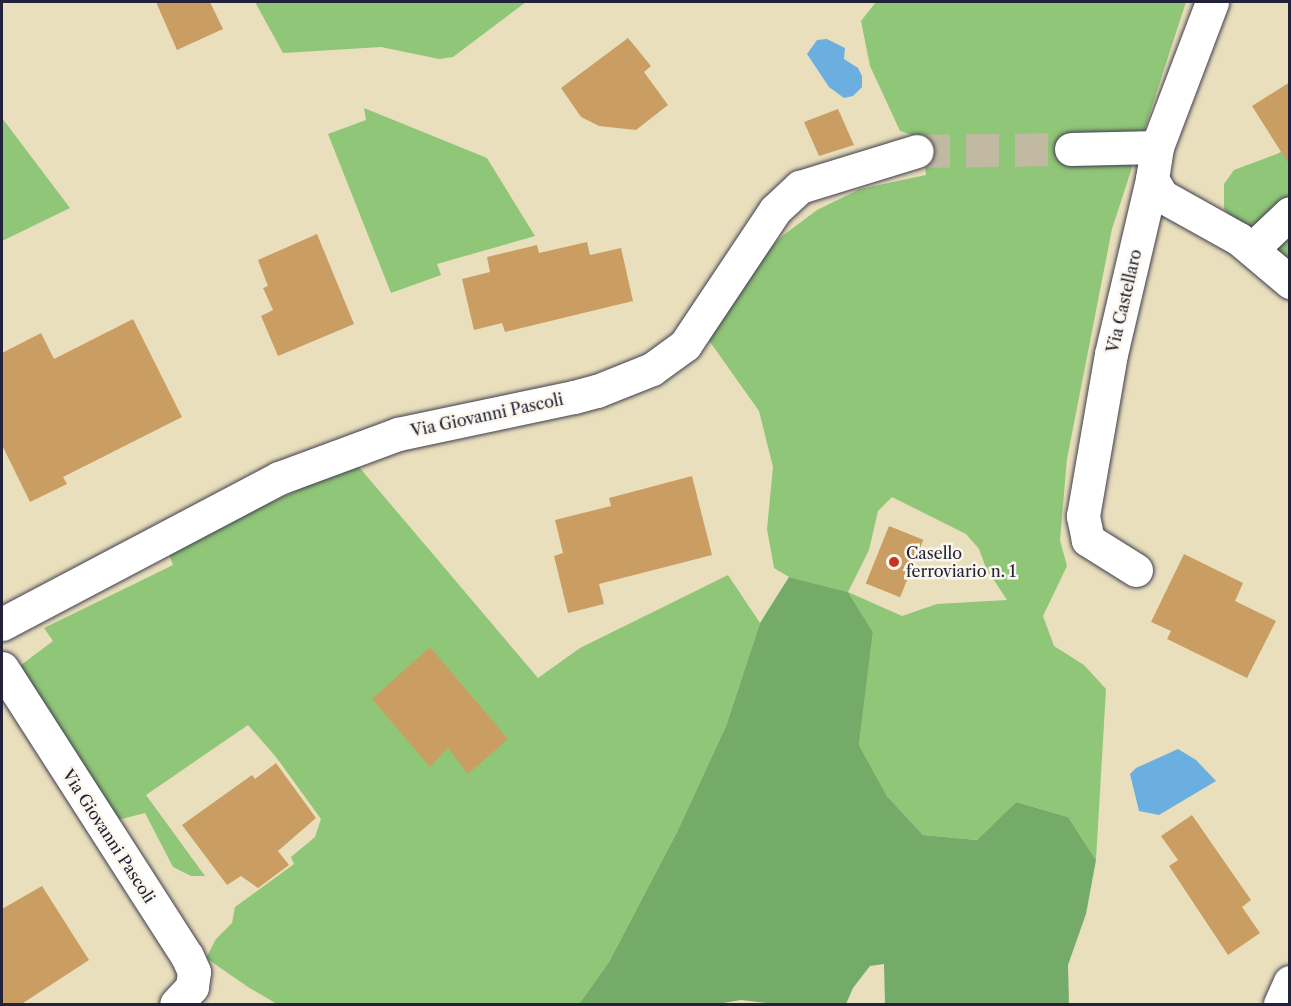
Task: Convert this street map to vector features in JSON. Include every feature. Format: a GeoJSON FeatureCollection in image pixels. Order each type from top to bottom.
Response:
{"type":"FeatureCollection","features":[{"type":"Feature","properties":{"kind":"street"},"geometry":{"type":"LineString","coordinates":[[1212,2],[1154,163],[1162,196],[1239,238],[1290,282]]}},
{"type":"Feature","properties":{"kind":"street"},"geometry":{"type":"LineString","coordinates":[[1071,149],[1154,163]]}},
{"type":"Feature","properties":{"kind":"street","name":"Via Giovanni Pascoli"},"geometry":{"type":"LineString","coordinates":[[2,624],[279,478],[398,434],[574,397],[597,391],[652,369],[685,345],[775,210],[800,187],[917,151]]}},
{"type":"Feature","properties":{"kind":"street","name":"Via Castellaro"},"geometry":{"type":"LineString","coordinates":[[1136,570],[1088,540],[1083,516],[1111,354],[1154,163]]}},
{"type":"Feature","properties":{"kind":"street"},"geometry":{"type":"LineString","coordinates":[[1252,249],[1290,213]]}},
{"type":"Feature","properties":{"kind":"street","name":"Via Giovanni Pascoli"},"geometry":{"type":"LineString","coordinates":[[2,668],[187,956],[194,972],[192,987],[176,1005]]}},
{"type":"Feature","properties":{"kind":"street"},"geometry":{"type":"LineString","coordinates":[[1280,1005],[1290,982]]}},
{"type":"Feature","properties":{"kind":"green space"},"geometry":{"type":"Polygon","coordinates":[[[255,2],[526,2],[453,57],[439,59],[381,47],[283,53],[255,2]]]}},
{"type":"Feature","properties":{"kind":"green space"},"geometry":{"type":"Polygon","coordinates":[[[876,2],[1186,2],[1112,229],[1067,459],[1060,540],[1067,566],[1043,616],[1054,646],[1084,665],[1106,689],[1096,860],[1068,817],[1016,802],[977,840],[923,835],[887,796],[859,745],[873,632],[848,592],[789,577],[774,568],[767,529],[773,467],[759,411],[708,339],[744,276],[781,237],[817,210],[860,189],[926,175],[922,138],[900,131],[870,66],[861,21],[876,2]],[[892,497],[878,511],[869,550],[848,592],[902,616],[937,604],[1007,600],[986,568],[979,549],[966,534],[892,497]]]}},
{"type":"Feature","properties":{"kind":"green space"},"geometry":{"type":"Polygon","coordinates":[[[364,108],[487,158],[535,236],[437,264],[441,275],[391,293],[328,134],[366,120],[364,108]]]}},
{"type":"Feature","properties":{"kind":"green space"},"geometry":{"type":"Polygon","coordinates":[[[2,118],[70,208],[2,241],[2,118]]]}},
{"type":"Feature","properties":{"kind":"green space"},"geometry":{"type":"Polygon","coordinates":[[[1289,147],[1289,275],[1263,253],[1224,209],[1224,184],[1234,170],[1277,154],[1289,147]]]}},
{"type":"Feature","properties":{"kind":"green space"},"geometry":{"type":"Polygon","coordinates":[[[359,467],[538,678],[580,648],[728,575],[760,623],[726,726],[677,832],[609,962],[579,1004],[277,1004],[248,987],[206,958],[216,939],[232,923],[235,907],[294,864],[291,857],[315,837],[321,819],[276,757],[248,725],[146,795],[205,876],[191,876],[173,867],[145,813],[114,821],[17,668],[53,641],[44,628],[173,565],[169,554],[217,527],[346,468],[359,467]]]}},
{"type":"Feature","properties":{"kind":"green space"},"geometry":{"type":"Polygon","coordinates":[[[789,577],[848,592],[873,632],[859,745],[887,796],[923,835],[977,840],[1016,802],[1068,817],[1096,860],[1086,914],[1068,965],[1069,1004],[885,1004],[884,964],[870,966],[853,988],[846,1004],[776,1004],[741,1000],[717,1004],[579,1004],[609,962],[677,832],[726,726],[760,623],[789,577]]]}},
{"type":"Feature","properties":{"kind":"water"},"geometry":{"type":"Polygon","coordinates":[[[827,39],[845,48],[844,59],[858,68],[862,76],[862,87],[853,96],[844,98],[829,87],[807,54],[817,40],[827,39]]]}},
{"type":"Feature","properties":{"kind":"water"},"geometry":{"type":"Polygon","coordinates":[[[1178,749],[1196,760],[1216,781],[1159,815],[1139,811],[1130,774],[1136,768],[1178,749]]]}},
{"type":"Feature","properties":{"kind":"building"},"geometry":{"type":"Polygon","coordinates":[[[156,2],[210,2],[223,29],[177,50],[156,2]]]}},
{"type":"Feature","properties":{"kind":"building"},"geometry":{"type":"Polygon","coordinates":[[[628,38],[651,66],[644,72],[668,105],[636,130],[599,126],[581,117],[561,88],[628,38]]]}},
{"type":"Feature","properties":{"kind":"building"},"geometry":{"type":"Polygon","coordinates":[[[1290,82],[1290,166],[1252,106],[1290,82]]]}},
{"type":"Feature","properties":{"kind":"building"},"geometry":{"type":"Polygon","coordinates":[[[838,109],[854,145],[819,156],[804,122],[838,109]]]}},
{"type":"Feature","properties":{"kind":"building"},"geometry":{"type":"Polygon","coordinates":[[[317,234],[354,324],[278,356],[261,316],[273,310],[263,288],[268,286],[258,260],[317,234]]]}},
{"type":"Feature","properties":{"kind":"building"},"geometry":{"type":"Polygon","coordinates":[[[587,242],[590,255],[621,248],[633,301],[505,332],[502,323],[474,330],[462,279],[490,272],[487,257],[537,245],[539,253],[587,242]]]}},
{"type":"Feature","properties":{"kind":"building"},"geometry":{"type":"Polygon","coordinates":[[[133,319],[182,417],[63,477],[67,484],[30,502],[2,445],[2,353],[41,333],[54,359],[133,319]]]}},
{"type":"Feature","properties":{"kind":"building"},"geometry":{"type":"Polygon","coordinates":[[[692,476],[712,555],[599,584],[604,604],[568,613],[554,556],[563,553],[555,520],[611,506],[609,498],[692,476]]]}},
{"type":"Feature","properties":{"kind":"building","name":"Casello ferroviario n. 1"},"geometry":{"type":"Polygon","coordinates":[[[889,526],[923,540],[900,597],[866,583],[889,526]]]}},
{"type":"Feature","properties":{"kind":"building"},"geometry":{"type":"Polygon","coordinates":[[[1184,554],[1243,583],[1235,601],[1276,621],[1247,678],[1167,639],[1171,631],[1151,622],[1184,554]]]}},
{"type":"Feature","properties":{"kind":"building"},"geometry":{"type":"Polygon","coordinates":[[[430,647],[508,739],[468,774],[448,748],[430,767],[372,699],[430,647]]]}},
{"type":"Feature","properties":{"kind":"building"},"geometry":{"type":"Polygon","coordinates":[[[276,763],[316,818],[278,851],[289,865],[258,888],[241,876],[227,885],[182,825],[252,775],[255,779],[276,763]]]}},
{"type":"Feature","properties":{"kind":"building"},"geometry":{"type":"Polygon","coordinates":[[[1192,815],[1251,900],[1242,907],[1260,933],[1228,955],[1169,866],[1178,860],[1161,836],[1192,815]]]}},
{"type":"Feature","properties":{"kind":"building"},"geometry":{"type":"Polygon","coordinates":[[[42,886],[89,960],[20,1005],[2,1005],[2,909],[42,886]]]}},
{"type":"Feature","properties":{"kind":"tunnel"},"geometry":{"type":"LineString","coordinates":[[917,151],[1071,149]]}},
{"type":"Feature","properties":{"kind":"place","name":"Casello ferroviario n. 1"},"geometry":{"type":"Point","coordinates":[894,562]}}]}
